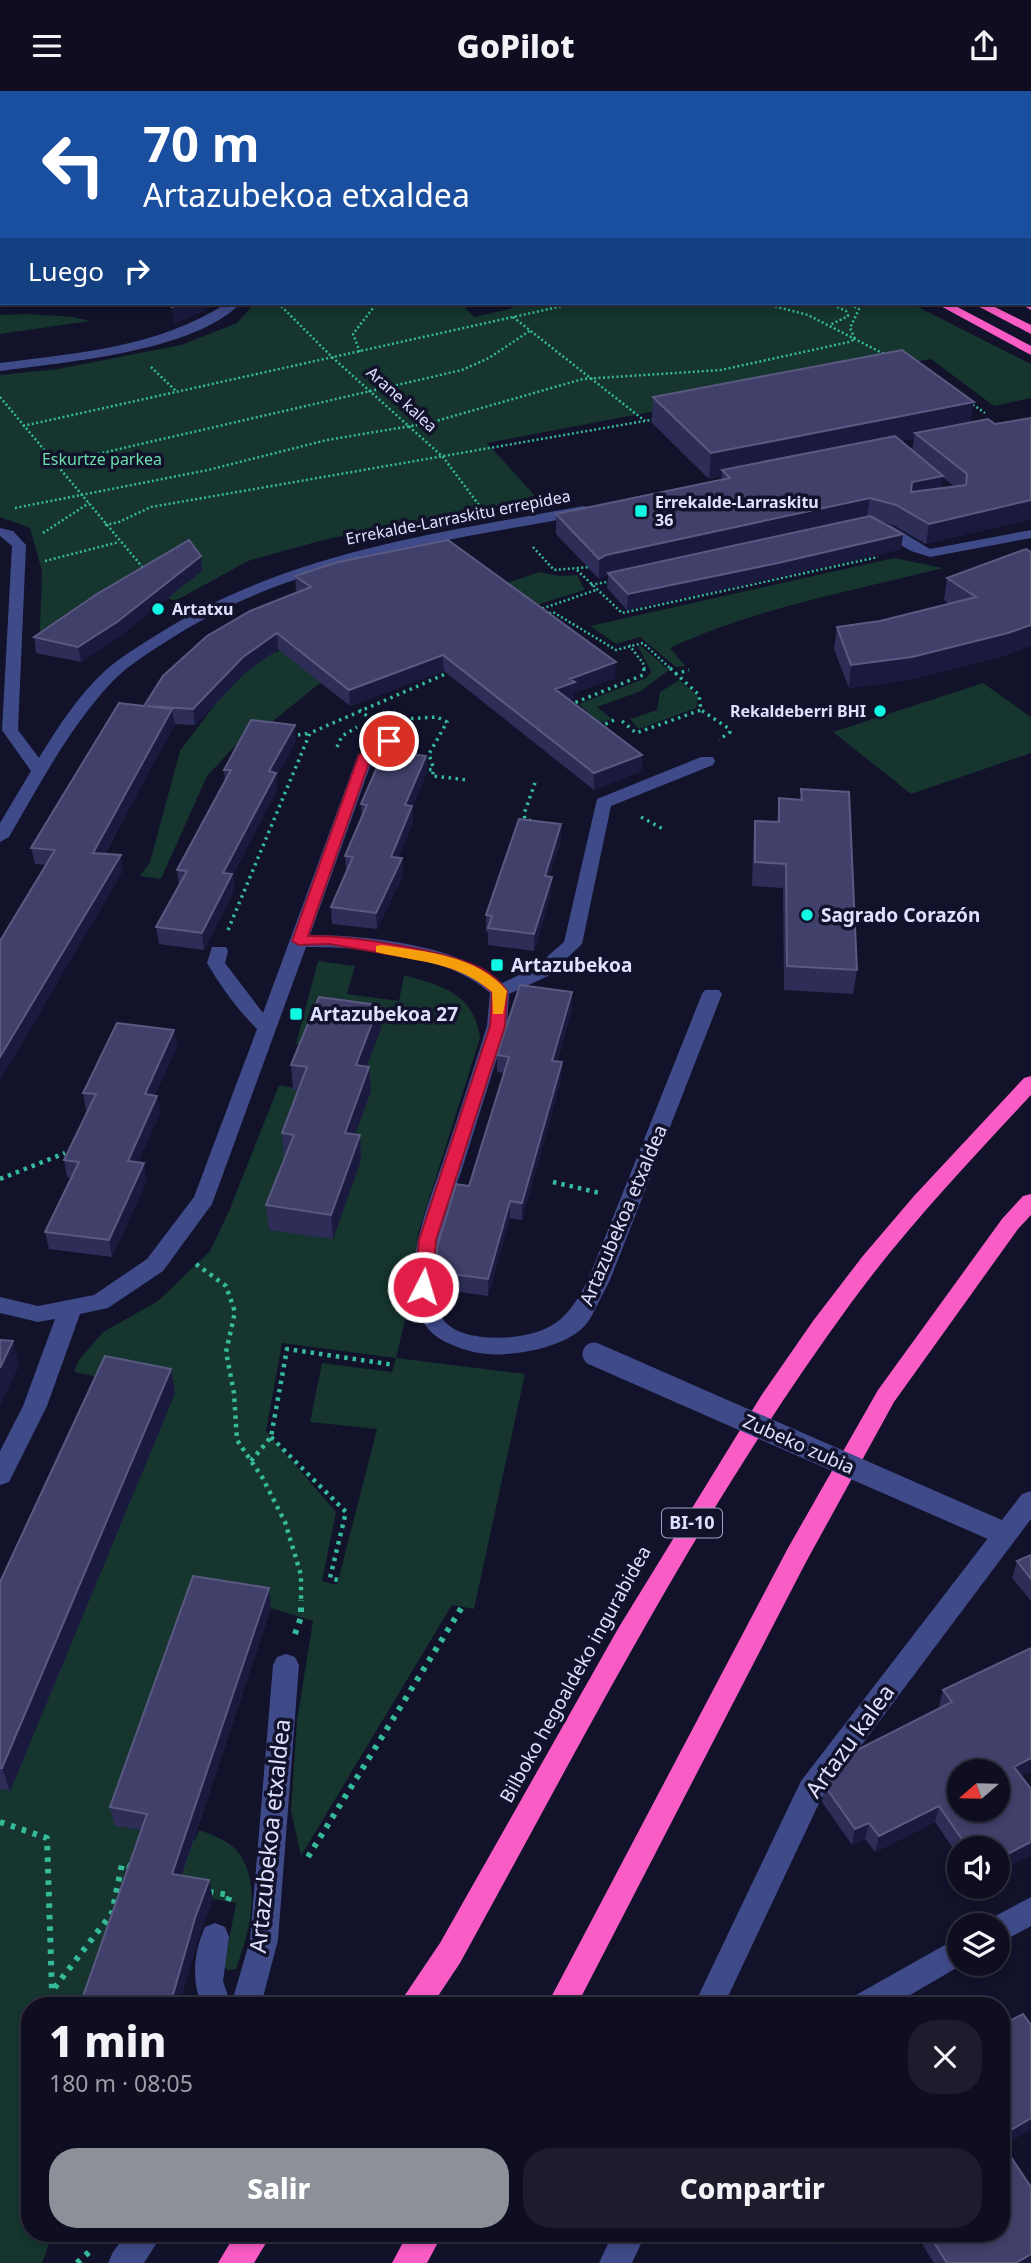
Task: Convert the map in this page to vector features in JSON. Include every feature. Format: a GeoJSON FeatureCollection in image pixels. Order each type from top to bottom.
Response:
{"type":"FeatureCollection","features":[{"type":"Feature","properties":{"kind":"highway"},"geometry":{"type":"LineString","coordinates":[[945,305],[1031,351]]}},
{"type":"Feature","properties":{"kind":"highway"},"geometry":{"type":"LineString","coordinates":[[982,305],[1031,330]]}},
{"type":"Feature","properties":{"kind":"highway","name":"Bilboko hegoaldeko ingurabidea"},"geometry":{"type":"LineString","coordinates":[[420,1997],[450,1953],[689,1527],[822,1325],[932,1188],[1031,1083]]}},
{"type":"Feature","properties":{"kind":"highway"},"geometry":{"type":"LineString","coordinates":[[566,1997],[797,1555],[886,1396],[1010,1224],[1031,1201]]}},
{"type":"Feature","properties":{"kind":"highway"},"geometry":{"type":"LineString","coordinates":[[234,2263],[249,2242]]}},
{"type":"Feature","properties":{"kind":"highway"},"geometry":{"type":"LineString","coordinates":[[408,2263],[421,2242]]}},
{"type":"Feature","properties":{"kind":"street"},"geometry":{"type":"LineString","coordinates":[[0,367],[73,357],[160,339],[192,328],[232,305]]}},
{"type":"Feature","properties":{"kind":"street","name":"Errekalde-Larraskitu errepidea"},"geometry":{"type":"LineString","coordinates":[[0,837],[39,771],[107,677],[167,634],[210,610],[262,585],[338,559],[600,507]]}},
{"type":"Feature","properties":{"kind":"street"},"geometry":{"type":"LineString","coordinates":[[868,524],[889,528],[918,551],[930,553],[1031,534]]}},
{"type":"Feature","properties":{"kind":"street"},"geometry":{"type":"LineString","coordinates":[[0,532],[8,534],[19,545],[10,730],[39,771]]}},
{"type":"Feature","properties":{"kind":"street"},"geometry":{"type":"LineString","coordinates":[[0,1305],[38,1314],[100,1302],[155,1265],[204,1199],[366,755],[389,741]]}},
{"type":"Feature","properties":{"kind":"street"},"geometry":{"type":"LineString","coordinates":[[299,941],[329,940],[438,958],[478,973],[500,991],[541,972],[573,944],[603,803],[707,761]]}},
{"type":"Feature","properties":{"kind":"street"},"geometry":{"type":"LineString","coordinates":[[219,951],[216,963],[240,1003],[268,1029]]}},
{"type":"Feature","properties":{"kind":"street","name":"Artazubekoa etxaldea"},"geometry":{"type":"LineString","coordinates":[[500,991],[497,1026],[428,1240],[423,1287],[430,1319],[443,1332],[466,1342],[491,1347],[516,1346],[555,1335],[580,1317],[599,1280],[712,995]]}},
{"type":"Feature","properties":{"kind":"street"},"geometry":{"type":"LineString","coordinates":[[0,1475],[34,1406],[71,1307]]}},
{"type":"Feature","properties":{"kind":"street","name":"Zubeko zubia"},"geometry":{"type":"LineString","coordinates":[[594,1354],[1005,1534]]}},
{"type":"Feature","properties":{"kind":"street","name":"Artazu kalea"},"geometry":{"type":"LineString","coordinates":[[713,1997],[811,1790],[1031,1501]]}},
{"type":"Feature","properties":{"kind":"street","name":"Artazubekoa etxaldea"},"geometry":{"type":"LineString","coordinates":[[248,1997],[264,1940],[286,1665]]}},
{"type":"Feature","properties":{"kind":"street"},"geometry":{"type":"LineString","coordinates":[[1010,1923],[1031,1911]]}},
{"type":"Feature","properties":{"kind":"street"},"geometry":{"type":"LineString","coordinates":[[213,1997],[208,1981],[215,1937]]}},
{"type":"Feature","properties":{"kind":"street"},"geometry":{"type":"LineString","coordinates":[[880,1997],[947,1958]]}},
{"type":"Feature","properties":{"kind":"street"},"geometry":{"type":"LineString","coordinates":[[124,2263],[140,2242]]}},
{"type":"Feature","properties":{"kind":"street"},"geometry":{"type":"LineString","coordinates":[[615,2263],[626,2242]]}},
{"type":"Feature","properties":{"kind":"path","name":"Arane kalea"},"geometry":{"type":"LineString","coordinates":[[280,305],[333,358],[443,457],[496,527]]}},
{"type":"Feature","properties":{"kind":"path"},"geometry":{"type":"LineString","coordinates":[[360,352],[353,334],[375,305]]}},
{"type":"Feature","properties":{"kind":"path"},"geometry":{"type":"LineString","coordinates":[[23,426],[563,305]]}},
{"type":"Feature","properties":{"kind":"path"},"geometry":{"type":"LineString","coordinates":[[770,305],[808,315],[890,357]]}},
{"type":"Feature","properties":{"kind":"path"},"geometry":{"type":"LineString","coordinates":[[829,325],[848,316],[846,311],[833,305]]}},
{"type":"Feature","properties":{"kind":"path"},"geometry":{"type":"LineString","coordinates":[[851,305],[859,309],[850,328],[855,339]]}},
{"type":"Feature","properties":{"kind":"path"},"geometry":{"type":"LineString","coordinates":[[512,316],[645,421]]}},
{"type":"Feature","properties":{"kind":"path"},"geometry":{"type":"LineString","coordinates":[[54,464],[462,370],[501,351],[531,330]]}},
{"type":"Feature","properties":{"kind":"path"},"geometry":{"type":"LineString","coordinates":[[12,509],[208,470],[327,440],[408,426],[590,377],[721,370],[855,339]]}},
{"type":"Feature","properties":{"kind":"path"},"geometry":{"type":"LineString","coordinates":[[144,360],[178,393]]}},
{"type":"Feature","properties":{"kind":"path"},"geometry":{"type":"LineString","coordinates":[[0,397],[151,577]]}},
{"type":"Feature","properties":{"kind":"path"},"geometry":{"type":"LineString","coordinates":[[964,398],[985,413]]}},
{"type":"Feature","properties":{"kind":"path"},"geometry":{"type":"LineString","coordinates":[[105,525],[119,522],[151,507],[659,418]]}},
{"type":"Feature","properties":{"kind":"path"},"geometry":{"type":"LineString","coordinates":[[38,537],[89,503]]}},
{"type":"Feature","properties":{"kind":"path"},"geometry":{"type":"LineString","coordinates":[[527,539],[554,570],[577,571],[590,568]]}},
{"type":"Feature","properties":{"kind":"path"},"geometry":{"type":"LineString","coordinates":[[41,562],[119,542]]}},
{"type":"Feature","properties":{"kind":"path"},"geometry":{"type":"LineString","coordinates":[[577,571],[622,613],[878,557]]}},
{"type":"Feature","properties":{"kind":"path"},"geometry":{"type":"LineString","coordinates":[[591,585],[606,582]]}},
{"type":"Feature","properties":{"kind":"path"},"geometry":{"type":"LineString","coordinates":[[551,626],[535,612],[596,590]]}},
{"type":"Feature","properties":{"kind":"path"},"geometry":{"type":"LineString","coordinates":[[541,617],[552,612],[616,650],[643,643],[699,695],[701,710],[728,728],[730,733],[707,746],[707,761]]}},
{"type":"Feature","properties":{"kind":"path"},"geometry":{"type":"LineString","coordinates":[[565,708],[643,675],[643,663],[629,645]]}},
{"type":"Feature","properties":{"kind":"path"},"geometry":{"type":"LineString","coordinates":[[675,674],[689,670]]}},
{"type":"Feature","properties":{"kind":"path"},"geometry":{"type":"LineString","coordinates":[[282,735],[301,737],[453,671]]}},
{"type":"Feature","properties":{"kind":"path"},"geometry":{"type":"LineString","coordinates":[[359,710],[376,723],[385,722]]}},
{"type":"Feature","properties":{"kind":"path"},"geometry":{"type":"LineString","coordinates":[[622,721],[636,733],[701,710]]}},
{"type":"Feature","properties":{"kind":"path"},"geometry":{"type":"LineString","coordinates":[[395,720],[437,717],[447,722],[429,754],[434,770],[432,776],[468,780]]}},
{"type":"Feature","properties":{"kind":"path"},"geometry":{"type":"LineString","coordinates":[[594,729],[614,720]]}},
{"type":"Feature","properties":{"kind":"path"},"geometry":{"type":"LineString","coordinates":[[219,951],[310,733]]}},
{"type":"Feature","properties":{"kind":"path"},"geometry":{"type":"LineString","coordinates":[[410,768],[434,770]]}},
{"type":"Feature","properties":{"kind":"path"},"geometry":{"type":"LineString","coordinates":[[536,780],[524,814],[525,819],[538,824]]}},
{"type":"Feature","properties":{"kind":"path"},"geometry":{"type":"LineString","coordinates":[[0,1179],[65,1153]]}},
{"type":"Feature","properties":{"kind":"path"},"geometry":{"type":"LineString","coordinates":[[553,1182],[566,1185]]}},
{"type":"Feature","properties":{"kind":"path"},"geometry":{"type":"LineString","coordinates":[[196,1264],[226,1286],[235,1312],[226,1352],[234,1393],[237,1440],[285,1522],[301,1575],[300,1617],[286,1665]]}},
{"type":"Feature","properties":{"kind":"path"},"geometry":{"type":"LineString","coordinates":[[251,1461],[271,1437],[287,1349],[394,1365]]}},
{"type":"Feature","properties":{"kind":"path"},"geometry":{"type":"LineString","coordinates":[[271,1437],[346,1512],[330,1578],[338,1580]]}},
{"type":"Feature","properties":{"kind":"path"},"geometry":{"type":"LineString","coordinates":[[306,1861],[462,1607]]}},
{"type":"Feature","properties":{"kind":"path"},"geometry":{"type":"LineString","coordinates":[[0,1822],[47,1838],[52,1990],[112,1913],[122,1864],[149,1873]]}},
{"type":"Feature","properties":{"kind":"path"},"geometry":{"type":"LineString","coordinates":[[201,1892],[212,1892]]}},
{"type":"Feature","properties":{"kind":"green space","name":"Eskurtze parkea"},"geometry":{"type":"Polygon","coordinates":[[[253,305],[479,305],[465,308],[474,317],[518,305],[914,305],[1031,364],[1031,398],[994,406],[931,359],[487,443],[537,498],[323,540],[248,561],[175,601],[139,585],[67,631],[39,654],[42,571],[30,528],[0,517],[0,375],[58,369],[181,345],[237,323],[253,305]]]}},
{"type":"Feature","properties":{"kind":"green space"},"geometry":{"type":"Polygon","coordinates":[[[27,314],[90,321],[0,334],[0,315],[27,314]]]}},
{"type":"Feature","properties":{"kind":"green space"},"geometry":{"type":"Polygon","coordinates":[[[894,558],[943,568],[770,611],[703,634],[670,648],[685,666],[676,667],[640,637],[616,644],[590,626],[894,558]]]}},
{"type":"Feature","properties":{"kind":"green space"},"geometry":{"type":"Polygon","coordinates":[[[539,572],[560,576],[577,575],[585,590],[519,611],[326,687],[320,683],[273,721],[247,733],[207,776],[161,879],[140,876],[150,862],[180,751],[216,703],[245,673],[266,657],[310,635],[443,605],[539,572]]]}},
{"type":"Feature","properties":{"kind":"green space"},"geometry":{"type":"Polygon","coordinates":[[[638,646],[669,670],[641,691],[597,707],[612,719],[600,723],[579,704],[646,678],[651,672],[638,646]]]}},
{"type":"Feature","properties":{"kind":"green space"},"geometry":{"type":"Polygon","coordinates":[[[679,680],[698,696],[696,708],[639,729],[630,719],[657,710],[660,692],[679,680]]]}},
{"type":"Feature","properties":{"kind":"green space"},"geometry":{"type":"Polygon","coordinates":[[[983,683],[1031,717],[1031,753],[911,794],[833,732],[983,683]]]}},
{"type":"Feature","properties":{"kind":"green space"},"geometry":{"type":"Polygon","coordinates":[[[318,961],[355,966],[347,994],[399,1001],[404,975],[431,983],[463,1001],[477,1023],[480,1038],[418,1234],[411,1294],[396,1358],[525,1374],[474,1609],[452,1605],[301,1856],[291,1811],[297,1720],[313,1621],[271,1608],[115,1825],[195,1840],[199,1830],[222,1840],[237,1851],[247,1870],[252,1898],[245,1942],[236,1969],[227,1970],[224,1966],[236,1903],[133,1885],[95,1997],[21,1997],[21,2242],[50,2242],[42,2263],[0,2263],[0,1789],[10,1791],[175,1393],[74,1372],[79,1360],[103,1332],[158,1301],[210,1251],[229,1211],[279,1085],[310,1091],[284,1156],[297,1159],[333,1239],[361,1160],[310,1047],[296,1044],[318,961]],[[282,1343],[266,1431],[336,1512],[322,1581],[337,1585],[377,1429],[310,1422],[322,1363],[392,1372],[396,1358],[282,1343]]]}},
{"type":"Feature","properties":{"kind":"building"},"geometry":{"type":"Polygon","coordinates":[[[902,350],[974,402],[711,453],[653,397],[902,350]]]}},
{"type":"Feature","properties":{"kind":"building"},"geometry":{"type":"Polygon","coordinates":[[[1031,418],[1031,500],[929,524],[896,505],[870,498],[606,555],[599,559],[556,514],[730,478],[722,470],[895,436],[943,476],[912,482],[911,492],[966,485],[967,474],[915,433],[988,419],[995,424],[1031,418]]]}},
{"type":"Feature","properties":{"kind":"building"},"geometry":{"type":"Polygon","coordinates":[[[870,516],[903,534],[628,594],[608,573],[870,516]]]}},
{"type":"Feature","properties":{"kind":"building"},"geometry":{"type":"Polygon","coordinates":[[[189,540],[201,556],[117,622],[78,647],[34,637],[97,594],[189,540]]]}},
{"type":"Feature","properties":{"kind":"building"},"geometry":{"type":"Polygon","coordinates":[[[448,540],[616,662],[570,679],[575,682],[555,689],[642,755],[594,773],[443,655],[349,690],[277,633],[243,657],[193,709],[147,706],[172,709],[93,853],[121,855],[0,1057],[0,941],[55,850],[31,848],[119,703],[144,706],[163,676],[207,636],[250,611],[311,587],[295,576],[338,562],[448,540]]]}},
{"type":"Feature","properties":{"kind":"building"},"geometry":{"type":"Polygon","coordinates":[[[1026,549],[1031,552],[1031,625],[912,657],[851,665],[837,627],[880,621],[976,597],[947,578],[1026,549]]]}},
{"type":"Feature","properties":{"kind":"building"},"geometry":{"type":"Polygon","coordinates":[[[251,720],[295,725],[269,771],[276,773],[223,873],[232,874],[202,933],[156,927],[187,871],[177,870],[231,770],[224,770],[251,720]]]}},
{"type":"Feature","properties":{"kind":"building"},"geometry":{"type":"Polygon","coordinates":[[[384,751],[426,756],[405,805],[412,806],[391,857],[402,858],[376,913],[331,907],[353,857],[345,856],[367,805],[361,804],[384,751]]]}},
{"type":"Feature","properties":{"kind":"building"},"geometry":{"type":"Polygon","coordinates":[[[801,789],[849,792],[857,970],[787,966],[786,864],[755,862],[755,821],[779,822],[779,798],[802,800],[801,789]]]}},
{"type":"Feature","properties":{"kind":"building"},"geometry":{"type":"Polygon","coordinates":[[[519,819],[561,824],[545,876],[552,877],[534,934],[488,928],[492,916],[486,915],[519,819]]]}},
{"type":"Feature","properties":{"kind":"building"},"geometry":{"type":"Polygon","coordinates":[[[520,985],[572,992],[552,1061],[562,1062],[522,1203],[510,1201],[488,1279],[437,1272],[437,1247],[456,1184],[469,1186],[509,1057],[497,1055],[520,985]]]}},
{"type":"Feature","properties":{"kind":"building"},"geometry":{"type":"Polygon","coordinates":[[[319,997],[379,1005],[356,1065],[369,1067],[345,1133],[360,1135],[331,1215],[266,1205],[294,1135],[282,1133],[307,1067],[291,1065],[319,997]]]}},
{"type":"Feature","properties":{"kind":"building"},"geometry":{"type":"Polygon","coordinates":[[[117,1023],[174,1030],[145,1094],[157,1096],[128,1161],[144,1163],[109,1240],[45,1232],[79,1162],[64,1160],[96,1094],[83,1093],[117,1023]]]}},
{"type":"Feature","properties":{"kind":"building"},"geometry":{"type":"Polygon","coordinates":[[[0,1340],[13,1341],[0,1368],[0,1340]]]}},
{"type":"Feature","properties":{"kind":"building"},"geometry":{"type":"Polygon","coordinates":[[[105,1356],[171,1369],[0,1768],[0,1582],[105,1356]]]}},
{"type":"Feature","properties":{"kind":"building"},"geometry":{"type":"Polygon","coordinates":[[[1031,1555],[1031,1579],[1017,1561],[1031,1555]]]}},
{"type":"Feature","properties":{"kind":"building"},"geometry":{"type":"Polygon","coordinates":[[[193,1576],[269,1588],[172,1874],[209,1880],[172,1997],[83,1997],[147,1814],[110,1807],[193,1576]]]}},
{"type":"Feature","properties":{"kind":"building"},"geometry":{"type":"Polygon","coordinates":[[[1031,1648],[1031,1758],[1014,1767],[1031,1789],[1031,1842],[1010,1853],[1010,1836],[960,1836],[950,1822],[1010,1822],[1010,1759],[947,1759],[947,1818],[939,1806],[879,1836],[869,1823],[855,1829],[825,1786],[849,1754],[952,1702],[943,1690],[1031,1648]]]}},
{"type":"Feature","properties":{"kind":"building"},"geometry":{"type":"Polygon","coordinates":[[[1023,2014],[1031,2025],[1031,2118],[1010,2131],[1010,2020],[1023,2014]]]}},
{"type":"Feature","properties":{"kind":"building"},"geometry":{"type":"Polygon","coordinates":[[[1010,2156],[1031,2187],[1031,2254],[1016,2263],[947,2263],[934,2242],[1010,2242],[1010,2156]]]}},
{"type":"Feature","properties":{"kind":"slow traffic"},"geometry":{"type":"LineString","coordinates":[[381,949],[438,958],[478,973],[500,991],[498,1011]]}},
{"type":"Feature","properties":{"kind":"place","name":"Errekalde-Larraskitu 36"},"geometry":{"type":"Point","coordinates":[641,511]}},
{"type":"Feature","properties":{"kind":"place","name":"Artatxu"},"geometry":{"type":"Point","coordinates":[158,609]}},
{"type":"Feature","properties":{"kind":"place","name":"Rekaldeberri BHI"},"geometry":{"type":"Point","coordinates":[880,711]}},
{"type":"Feature","properties":{"kind":"place","name":"Sagrado Corazón"},"geometry":{"type":"Point","coordinates":[807,915]}},
{"type":"Feature","properties":{"kind":"place","name":"Artazubekoa"},"geometry":{"type":"Point","coordinates":[497,965]}},
{"type":"Feature","properties":{"kind":"place","name":"Artazubekoa 27"},"geometry":{"type":"Point","coordinates":[296,1014]}},
{"type":"Feature","properties":{"kind":"route"},"geometry":{"type":"LineString","coordinates":[[389,741],[366,755],[299,941],[329,940],[438,958],[478,973],[500,991],[497,1026],[428,1240],[423,1287]]}}]}
